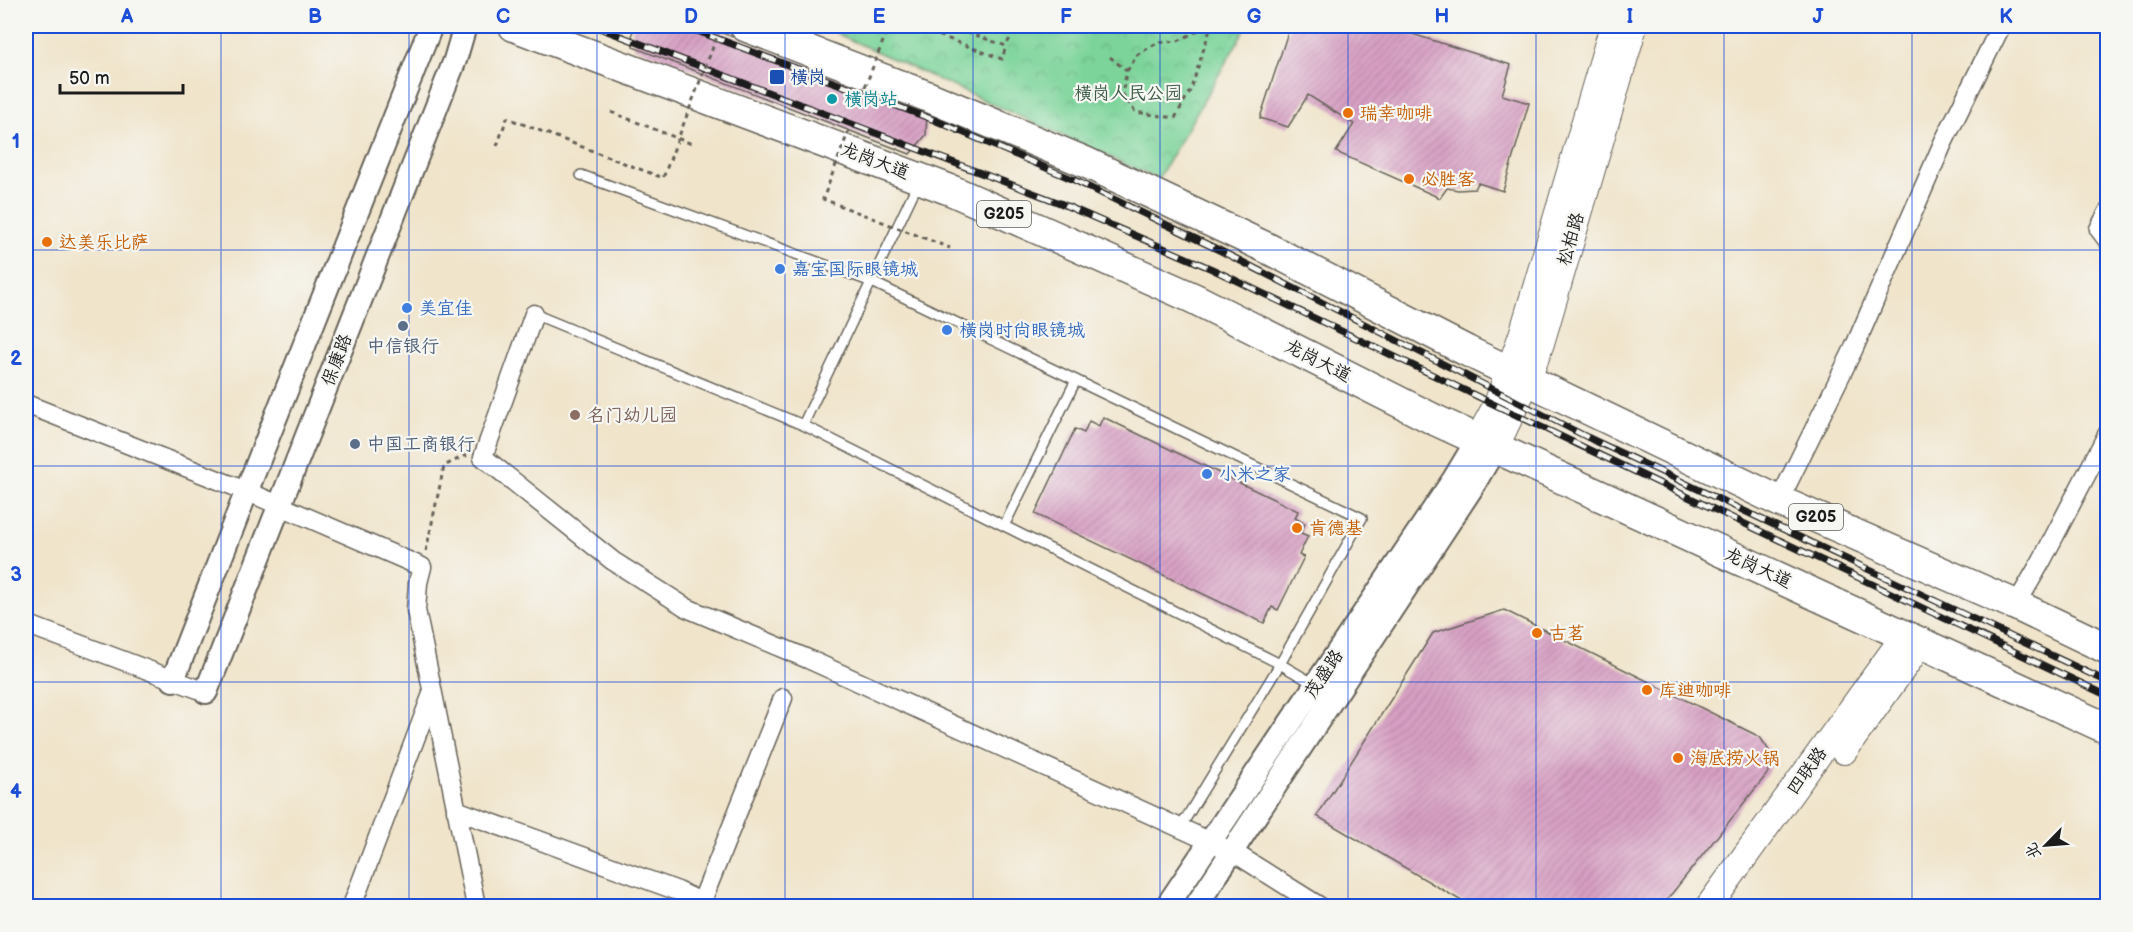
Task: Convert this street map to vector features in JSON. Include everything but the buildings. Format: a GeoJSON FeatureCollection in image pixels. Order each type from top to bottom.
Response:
{"type":"FeatureCollection","features":[{"type":"Feature","properties":{"kind":"highway","name":"龙岗大道"},"geometry":{"type":"LineString","coordinates":[[514,26],[953,191],[1193,298],[1435,420],[2108,729]]}},
{"type":"Feature","properties":{"kind":"highway","name":"G205"},"geometry":{"type":"LineString","coordinates":[[745,26],[929,97],[1085,162],[1267,248],[1467,351],[1779,501],[2016,605],[2108,649]]}},
{"type":"Feature","properties":{"kind":"main road","name":"松柏路"},"geometry":{"type":"LineString","coordinates":[[1519,375],[1613,26]]}},
{"type":"Feature","properties":{"kind":"main road","name":"松柏路"},"geometry":{"type":"LineString","coordinates":[[1486,444],[1497,404],[1541,343],[1634,26]]}},
{"type":"Feature","properties":{"kind":"main road","name":"四联路"},"geometry":{"type":"LineString","coordinates":[[1708,906],[1913,639]]}},
{"type":"Feature","properties":{"kind":"main road","name":"四联路"},"geometry":{"type":"LineString","coordinates":[[1730,906],[1913,639]]}},
{"type":"Feature","properties":{"kind":"street","name":"保康路"},"geometry":{"type":"LineString","coordinates":[[173,680],[431,26]]}},
{"type":"Feature","properties":{"kind":"street","name":"保康路"},"geometry":{"type":"LineString","coordinates":[[206,692],[455,60],[465,26]]}},
{"type":"Feature","properties":{"kind":"street"},"geometry":{"type":"LineString","coordinates":[[1779,501],[1854,348],[1943,143],[2001,26]]}},
{"type":"Feature","properties":{"kind":"street"},"geometry":{"type":"LineString","coordinates":[[2108,212],[2099,229],[2108,241]]}},
{"type":"Feature","properties":{"kind":"street"},"geometry":{"type":"LineString","coordinates":[[534,314],[483,457],[613,561],[687,608],[808,659],[1233,852],[1319,906]]}},
{"type":"Feature","properties":{"kind":"street"},"geometry":{"type":"LineString","coordinates":[[26,404],[246,492],[422,567],[416,610],[476,906]]}},
{"type":"Feature","properties":{"kind":"street"},"geometry":{"type":"LineString","coordinates":[[2016,605],[2108,433]]}},
{"type":"Feature","properties":{"kind":"street","name":"茂盛路"},"geometry":{"type":"LineString","coordinates":[[1167,906],[1454,479],[1486,444]]}},
{"type":"Feature","properties":{"kind":"street","name":"茂盛路"},"geometry":{"type":"LineString","coordinates":[[1196,906],[1471,489],[1486,444]]}},
{"type":"Feature","properties":{"kind":"street"},"geometry":{"type":"LineString","coordinates":[[26,624],[206,692]]}},
{"type":"Feature","properties":{"kind":"street"},"geometry":{"type":"LineString","coordinates":[[352,906],[432,694]]}},
{"type":"Feature","properties":{"kind":"street"},"geometry":{"type":"LineString","coordinates":[[456,810],[678,891],[703,905],[783,698]]}},
{"type":"Feature","properties":{"kind":"lane"},"geometry":{"type":"LineString","coordinates":[[581,175],[872,282],[1362,518],[1281,664],[1180,828]]}},
{"type":"Feature","properties":{"kind":"lane"},"geometry":{"type":"LineString","coordinates":[[803,425],[921,178]]}},
{"type":"Feature","properties":{"kind":"lane"},"geometry":{"type":"LineString","coordinates":[[534,314],[803,425],[1281,664],[1316,685]]}},
{"type":"Feature","properties":{"kind":"lane"},"geometry":{"type":"LineString","coordinates":[[1004,526],[1076,380]]}},
{"type":"Feature","properties":{"kind":"path"},"geometry":{"type":"LineString","coordinates":[[496,146],[507,118],[663,178],[722,26]]}},
{"type":"Feature","properties":{"kind":"path"},"geometry":{"type":"LineString","coordinates":[[866,87],[889,26]]}},
{"type":"Feature","properties":{"kind":"path"},"geometry":{"type":"LineString","coordinates":[[914,26],[1002,59],[1016,26]]}},
{"type":"Feature","properties":{"kind":"path"},"geometry":{"type":"LineString","coordinates":[[950,26],[1006,46]]}},
{"type":"Feature","properties":{"kind":"path"},"geometry":{"type":"LineString","coordinates":[[1209,26],[1204,51],[1191,89],[1175,118],[1135,112],[1122,93],[1127,71],[1138,54],[1157,43],[1178,41],[1209,26]]}},
{"type":"Feature","properties":{"kind":"path"},"geometry":{"type":"LineString","coordinates":[[1110,57],[1127,71]]}},
{"type":"Feature","properties":{"kind":"path"},"geometry":{"type":"LineString","coordinates":[[611,112],[692,144]]}},
{"type":"Feature","properties":{"kind":"path"},"geometry":{"type":"LineString","coordinates":[[849,130],[823,199],[950,248]]}},
{"type":"Feature","properties":{"kind":"path"},"geometry":{"type":"LineString","coordinates":[[422,567],[444,466],[464,456],[483,457]]}},
{"type":"Feature","properties":{"kind":"green space","name":"横岗人民公园"},"geometry":{"type":"Polygon","coordinates":[[[841,26],[1247,26],[1158,179],[837,34],[841,26]]]}},
{"type":"Feature","properties":{"kind":"railway"},"geometry":{"type":"LineString","coordinates":[[594,26],[1060,203],[1212,269],[2108,696]]}},
{"type":"Feature","properties":{"kind":"railway"},"geometry":{"type":"LineString","coordinates":[[684,26],[934,120],[1072,179],[1221,251],[1587,437],[2108,682]]}},
{"type":"Feature","properties":{"kind":"place","name":"横岗"},"geometry":{"type":"Point","coordinates":[777,77]}},
{"type":"Feature","properties":{"kind":"place","name":"横岗站"},"geometry":{"type":"Point","coordinates":[832,99]}},
{"type":"Feature","properties":{"kind":"place","name":"瑞幸咖啡"},"geometry":{"type":"Point","coordinates":[1348,113]}},
{"type":"Feature","properties":{"kind":"place","name":"必胜客"},"geometry":{"type":"Point","coordinates":[1409,179]}},
{"type":"Feature","properties":{"kind":"place","name":"达美乐比萨"},"geometry":{"type":"Point","coordinates":[47,242]}},
{"type":"Feature","properties":{"kind":"place","name":"嘉宝国际眼镜城"},"geometry":{"type":"Point","coordinates":[780,269]}},
{"type":"Feature","properties":{"kind":"place","name":"美宜佳"},"geometry":{"type":"Point","coordinates":[407,308]}},
{"type":"Feature","properties":{"kind":"place","name":"中信银行"},"geometry":{"type":"Point","coordinates":[403,326]}},
{"type":"Feature","properties":{"kind":"place","name":"横岗时尚眼镜城"},"geometry":{"type":"Point","coordinates":[947,330]}},
{"type":"Feature","properties":{"kind":"place","name":"名门幼儿园"},"geometry":{"type":"Point","coordinates":[575,415]}},
{"type":"Feature","properties":{"kind":"place","name":"中国工商银行"},"geometry":{"type":"Point","coordinates":[355,444]}},
{"type":"Feature","properties":{"kind":"place","name":"小米之家"},"geometry":{"type":"Point","coordinates":[1207,474]}},
{"type":"Feature","properties":{"kind":"place","name":"肯德基"},"geometry":{"type":"Point","coordinates":[1297,528]}},
{"type":"Feature","properties":{"kind":"place","name":"古茗"},"geometry":{"type":"Point","coordinates":[1537,633]}},
{"type":"Feature","properties":{"kind":"place","name":"库迪咖啡"},"geometry":{"type":"Point","coordinates":[1647,690]}},
{"type":"Feature","properties":{"kind":"place","name":"海底捞火锅"},"geometry":{"type":"Point","coordinates":[1678,758]}}]}
